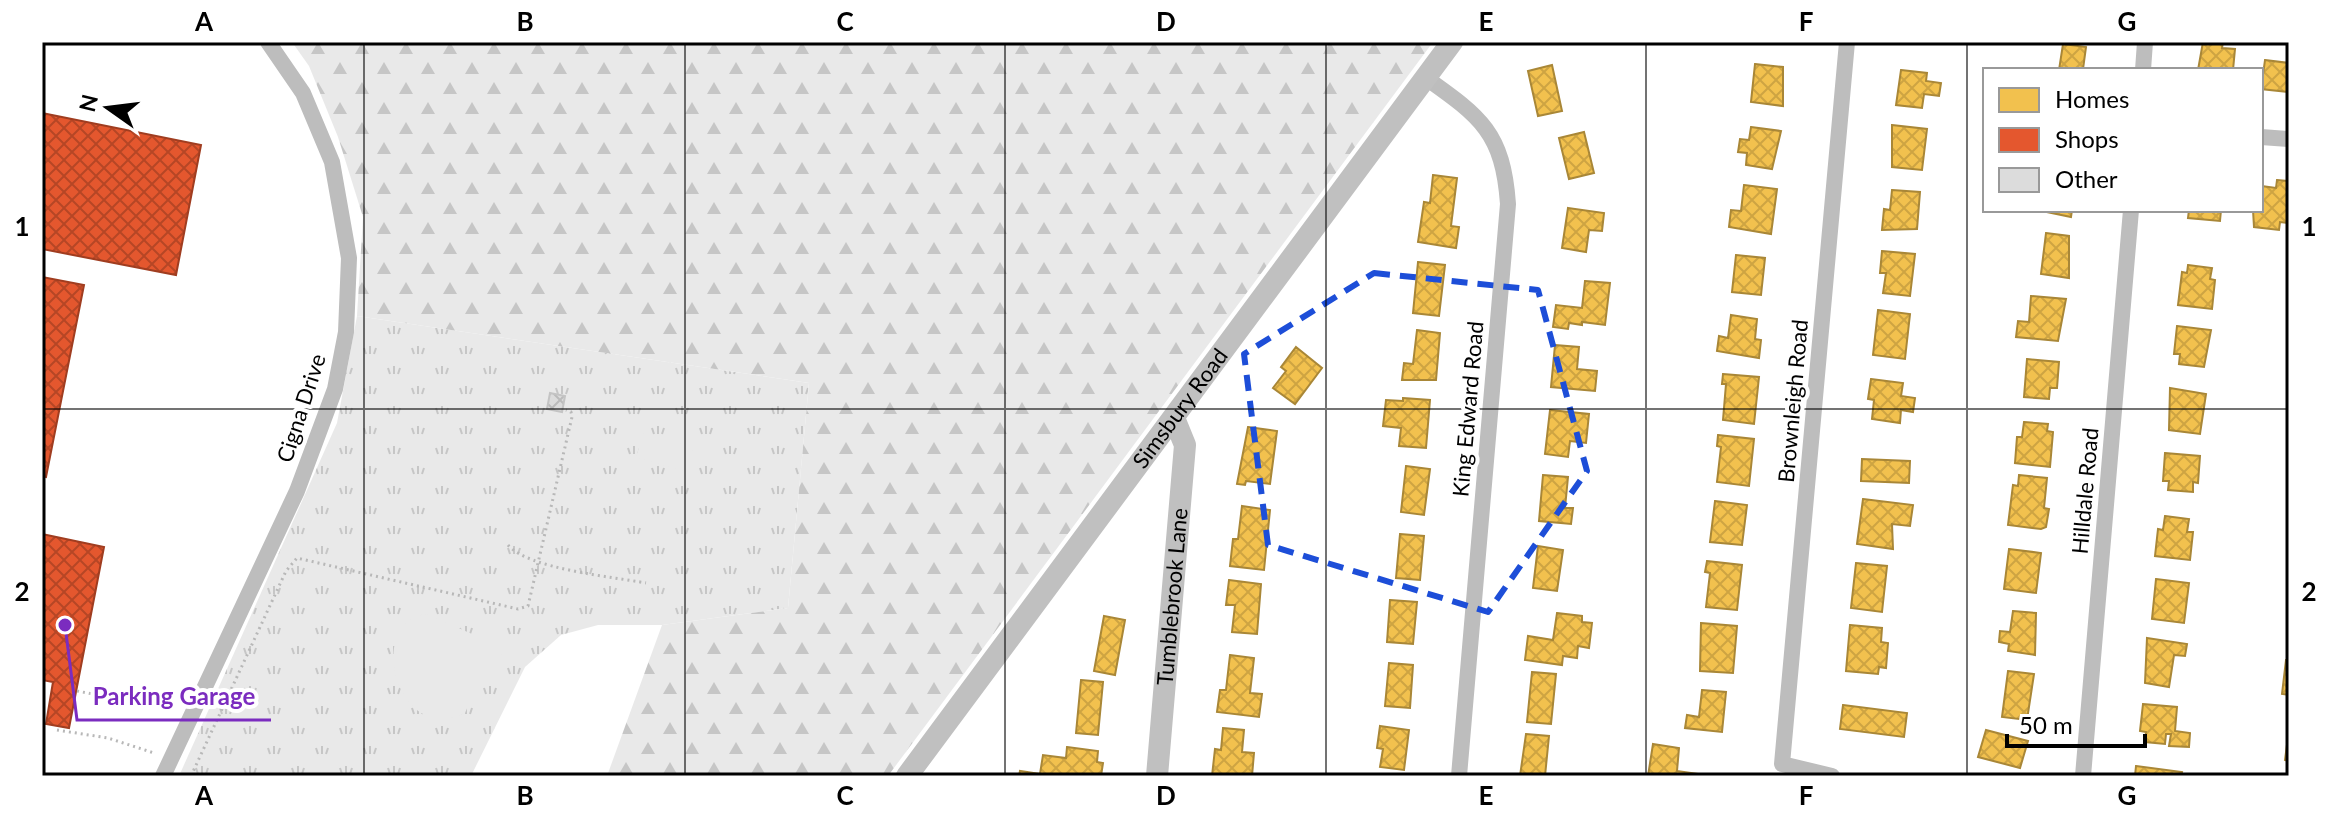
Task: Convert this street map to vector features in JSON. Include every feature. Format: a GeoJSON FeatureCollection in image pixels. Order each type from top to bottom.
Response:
{"type":"FeatureCollection","features":[{"type":"Feature","properties":{"kind":"main road","name":"Simsbury Road"},"geometry":{"type":"LineString","coordinates":[[907,776],[1452,42]]}},
{"type":"Feature","properties":{"kind":"main road","name":"Tumblebrook Lane"},"geometry":{"type":"LineString","coordinates":[[1157,776],[1185,445],[1174,418]]}},
{"type":"Feature","properties":{"kind":"street","name":"Cigna Drive"},"geometry":{"type":"LineString","coordinates":[[163,776],[297,491],[335,389],[346,332],[349,258],[332,162],[303,93],[268,42]]}},
{"type":"Feature","properties":{"kind":"street","name":"Brownleigh Road"},"geometry":{"type":"LineString","coordinates":[[1832,776],[1782,764],[1847,42]]}},
{"type":"Feature","properties":{"kind":"street"},"geometry":{"type":"LineString","coordinates":[[2143,68],[2145,42]]}},
{"type":"Feature","properties":{"kind":"street","name":"King Edward Road"},"geometry":{"type":"LineString","coordinates":[[1426,78],[1475,115],[1490,133],[1502,154],[1508,204],[1459,776]]}},
{"type":"Feature","properties":{"kind":"street"},"geometry":{"type":"LineString","coordinates":[[2263,137],[2289,139]]}},
{"type":"Feature","properties":{"kind":"street","name":"Hilldale Road"},"geometry":{"type":"LineString","coordinates":[[2083,776],[2131,212]]}},
{"type":"Feature","properties":{"kind":"path"},"geometry":{"type":"LineString","coordinates":[[191,776],[286,571],[297,558],[518,609],[528,606],[572,417],[566,410]]}},
{"type":"Feature","properties":{"kind":"path"},"geometry":{"type":"LineString","coordinates":[[508,545],[516,554],[540,561],[646,583]]}},
{"type":"Feature","properties":{"kind":"path"},"geometry":{"type":"LineString","coordinates":[[77,691],[218,718]]}},
{"type":"Feature","properties":{"kind":"path"},"geometry":{"type":"LineString","coordinates":[[57,730],[108,738],[196,766]]}},
{"type":"Feature","properties":{"kind":"highlighted area"},"geometry":{"type":"Polygon","coordinates":[[[1374,273],[1538,290],[1587,471],[1488,612],[1268,545],[1244,354],[1374,273]]]}},
{"type":"Feature","properties":{"kind":"green space"},"geometry":{"type":"Polygon","coordinates":[[[292,42],[1433,42],[888,776],[607,776],[662,625],[788,608],[809,383],[357,316],[363,217],[338,137],[309,66],[292,42]]]}},
{"type":"Feature","properties":{"kind":"green space"},"geometry":{"type":"Polygon","coordinates":[[[357,316],[809,383],[788,608],[662,625],[598,625],[561,635],[525,667],[471,776],[179,776],[337,423],[357,316]]]}},
{"type":"Feature","properties":{"kind":"green space"},"geometry":{"type":"Polygon","coordinates":[[[644,432],[693,448],[684,471],[636,457],[644,432]]]}},
{"type":"Feature","properties":{"kind":"green space"},"geometry":{"type":"Polygon","coordinates":[[[427,614],[472,634],[486,632],[498,635],[504,648],[501,656],[486,664],[465,713],[440,719],[421,712],[406,698],[396,678],[393,656],[397,636],[408,621],[427,614]]]}},
{"type":"Feature","properties":{"kind":"building: Homes"},"geometry":{"type":"Polygon","coordinates":[[[2203,42],[2223,42],[2222,48],[2235,49],[2233,68],[2198,68],[2203,42]]]}},
{"type":"Feature","properties":{"kind":"building: Homes"},"geometry":{"type":"Polygon","coordinates":[[[2063,44],[2086,47],[2083,68],[2059,68],[2063,44]]]}},
{"type":"Feature","properties":{"kind":"building: Homes"},"geometry":{"type":"Polygon","coordinates":[[[2265,60],[2289,63],[2289,92],[2263,89],[2265,60]]]}},
{"type":"Feature","properties":{"kind":"building: Homes"},"geometry":{"type":"Polygon","coordinates":[[[1755,64],[1783,67],[1783,106],[1751,102],[1755,64]]]}},
{"type":"Feature","properties":{"kind":"building: Homes"},"geometry":{"type":"Polygon","coordinates":[[[1552,65],[1562,111],[1538,116],[1528,71],[1552,65]]]}},
{"type":"Feature","properties":{"kind":"building: Homes"},"geometry":{"type":"Polygon","coordinates":[[[1901,70],[1927,73],[1926,81],[1941,83],[1939,96],[1924,94],[1922,108],[1896,105],[1901,70]]]}},
{"type":"Feature","properties":{"kind":"building: Homes"},"geometry":{"type":"Polygon","coordinates":[[[1892,125],[1927,129],[1922,170],[1892,167],[1892,125]]]}},
{"type":"Feature","properties":{"kind":"building: Homes"},"geometry":{"type":"Polygon","coordinates":[[[1751,127],[1781,131],[1772,169],[1746,165],[1747,153],[1738,152],[1740,139],[1749,140],[1751,127]]]}},
{"type":"Feature","properties":{"kind":"building: Homes"},"geometry":{"type":"Polygon","coordinates":[[[1584,132],[1594,173],[1569,179],[1559,138],[1584,132]]]}},
{"type":"Feature","properties":{"kind":"building: Homes"},"geometry":{"type":"Polygon","coordinates":[[[1433,175],[1457,178],[1451,226],[1459,227],[1456,248],[1418,242],[1424,202],[1430,203],[1433,175]]]}},
{"type":"Feature","properties":{"kind":"building: Homes"},"geometry":{"type":"Polygon","coordinates":[[[2277,180],[2289,181],[2289,223],[2280,222],[2279,230],[2254,227],[2253,212],[2263,212],[2263,186],[2276,188],[2277,180]]]}},
{"type":"Feature","properties":{"kind":"building: Homes"},"geometry":{"type":"Polygon","coordinates":[[[1744,185],[1777,189],[1771,234],[1729,227],[1731,210],[1741,211],[1744,185]]]}},
{"type":"Feature","properties":{"kind":"building: Homes"},"geometry":{"type":"Polygon","coordinates":[[[1892,190],[1920,192],[1917,229],[1882,230],[1884,209],[1890,210],[1892,190]]]}},
{"type":"Feature","properties":{"kind":"building: Homes"},"geometry":{"type":"Polygon","coordinates":[[[1568,208],[1604,213],[1602,231],[1589,230],[1586,252],[1562,248],[1568,208]]]}},
{"type":"Feature","properties":{"kind":"building: Homes"},"geometry":{"type":"Polygon","coordinates":[[[2047,212],[2072,212],[2071,217],[2047,212]]]}},
{"type":"Feature","properties":{"kind":"building: Homes"},"geometry":{"type":"Polygon","coordinates":[[[2189,212],[2221,212],[2220,221],[2188,218],[2189,212]]]}},
{"type":"Feature","properties":{"kind":"building: Homes"},"geometry":{"type":"Polygon","coordinates":[[[2046,233],[2069,236],[2069,278],[2041,274],[2046,233]]]}},
{"type":"Feature","properties":{"kind":"building: Homes"},"geometry":{"type":"Polygon","coordinates":[[[1882,251],[1915,254],[1910,296],[1883,293],[1886,273],[1880,273],[1882,251]]]}},
{"type":"Feature","properties":{"kind":"building: Homes"},"geometry":{"type":"Polygon","coordinates":[[[1736,255],[1765,258],[1761,295],[1732,292],[1736,255]]]}},
{"type":"Feature","properties":{"kind":"building: Homes"},"geometry":{"type":"Polygon","coordinates":[[[1418,262],[1445,265],[1439,316],[1413,313],[1418,262]]]}},
{"type":"Feature","properties":{"kind":"building: Homes"},"geometry":{"type":"Polygon","coordinates":[[[2188,265],[2212,268],[2210,279],[2215,280],[2212,309],[2178,305],[2182,272],[2187,273],[2188,265]]]}},
{"type":"Feature","properties":{"kind":"building: Homes"},"geometry":{"type":"Polygon","coordinates":[[[1585,281],[1610,283],[1605,325],[1582,322],[1582,325],[1569,323],[1568,329],[1553,327],[1556,305],[1582,308],[1585,281]]]}},
{"type":"Feature","properties":{"kind":"building: Homes"},"geometry":{"type":"Polygon","coordinates":[[[2031,296],[2066,299],[2058,341],[2016,337],[2018,321],[2029,322],[2031,296]]]}},
{"type":"Feature","properties":{"kind":"building: Homes"},"geometry":{"type":"Polygon","coordinates":[[[1878,310],[1910,314],[1905,359],[1873,355],[1878,310]]]}},
{"type":"Feature","properties":{"kind":"building: Homes"},"geometry":{"type":"Polygon","coordinates":[[[1731,315],[1757,319],[1755,339],[1761,340],[1759,358],[1717,351],[1719,336],[1728,338],[1731,315]]]}},
{"type":"Feature","properties":{"kind":"building: Homes"},"geometry":{"type":"Polygon","coordinates":[[[2177,326],[2211,330],[2204,367],[2179,364],[2180,354],[2174,354],[2177,326]]]}},
{"type":"Feature","properties":{"kind":"building: Homes"},"geometry":{"type":"Polygon","coordinates":[[[1417,330],[1440,333],[1436,380],[1402,380],[1404,363],[1413,364],[1417,330]]]}},
{"type":"Feature","properties":{"kind":"building: Homes"},"geometry":{"type":"Polygon","coordinates":[[[1555,345],[1579,347],[1577,369],[1597,371],[1595,391],[1551,387],[1555,345]]]}},
{"type":"Feature","properties":{"kind":"building: Homes"},"geometry":{"type":"Polygon","coordinates":[[[1296,347],[1322,368],[1295,404],[1273,388],[1286,371],[1281,367],[1296,347]]]}},
{"type":"Feature","properties":{"kind":"building: Homes"},"geometry":{"type":"Polygon","coordinates":[[[2027,359],[2059,362],[2057,388],[2050,388],[2049,399],[2024,397],[2027,359]]]}},
{"type":"Feature","properties":{"kind":"building: Homes"},"geometry":{"type":"Polygon","coordinates":[[[1723,374],[1759,377],[1754,424],[1723,420],[1726,384],[1722,384],[1723,374]]]}},
{"type":"Feature","properties":{"kind":"building: Homes"},"geometry":{"type":"Polygon","coordinates":[[[1871,379],[1903,383],[1901,396],[1915,398],[1913,412],[1901,410],[1900,423],[1872,419],[1874,400],[1868,399],[1871,379]]]}},
{"type":"Feature","properties":{"kind":"building: Homes"},"geometry":{"type":"Polygon","coordinates":[[[2170,388],[2206,394],[2200,434],[2169,430],[2170,388]]]}},
{"type":"Feature","properties":{"kind":"building: Homes"},"geometry":{"type":"Polygon","coordinates":[[[1403,398],[1430,400],[1426,448],[1399,446],[1401,428],[1383,426],[1386,400],[1403,401],[1403,398]]]}},
{"type":"Feature","properties":{"kind":"building: Homes"},"geometry":{"type":"Polygon","coordinates":[[[1550,410],[1589,414],[1586,443],[1570,441],[1568,457],[1545,454],[1550,410]]]}},
{"type":"Feature","properties":{"kind":"building: Homes"},"geometry":{"type":"Polygon","coordinates":[[[2024,422],[2048,424],[2047,431],[2053,432],[2050,467],[2015,463],[2017,437],[2022,437],[2024,422]]]}},
{"type":"Feature","properties":{"kind":"building: Homes"},"geometry":{"type":"Polygon","coordinates":[[[1248,427],[1277,431],[1270,484],[1246,481],[1245,485],[1237,484],[1248,427]]]}},
{"type":"Feature","properties":{"kind":"building: Homes"},"geometry":{"type":"Polygon","coordinates":[[[1718,435],[1754,439],[1749,486],[1717,482],[1721,447],[1717,446],[1718,435]]]}},
{"type":"Feature","properties":{"kind":"building: Homes"},"geometry":{"type":"Polygon","coordinates":[[[2165,453],[2200,456],[2198,483],[2193,482],[2193,492],[2168,490],[2169,481],[2163,481],[2165,453]]]}},
{"type":"Feature","properties":{"kind":"building: Homes"},"geometry":{"type":"Polygon","coordinates":[[[1862,459],[1910,461],[1909,483],[1861,481],[1862,459]]]}},
{"type":"Feature","properties":{"kind":"building: Homes"},"geometry":{"type":"Polygon","coordinates":[[[1406,466],[1430,469],[1424,515],[1401,512],[1406,466]]]}},
{"type":"Feature","properties":{"kind":"building: Homes"},"geometry":{"type":"Polygon","coordinates":[[[1543,475],[1568,477],[1565,508],[1573,508],[1571,524],[1539,521],[1543,475]]]}},
{"type":"Feature","properties":{"kind":"building: Homes"},"geometry":{"type":"Polygon","coordinates":[[[2019,475],[2047,478],[2044,508],[2049,509],[2046,527],[2008,525],[2013,485],[2018,486],[2019,475]]]}},
{"type":"Feature","properties":{"kind":"building: Homes"},"geometry":{"type":"Polygon","coordinates":[[[1863,499],[1913,505],[1910,526],[1892,524],[1893,549],[1857,544],[1863,499]]]}},
{"type":"Feature","properties":{"kind":"building: Homes"},"geometry":{"type":"Polygon","coordinates":[[[1715,501],[1747,505],[1742,545],[1710,542],[1715,501]]]}},
{"type":"Feature","properties":{"kind":"building: Homes"},"geometry":{"type":"Polygon","coordinates":[[[1242,506],[1270,510],[1264,570],[1230,566],[1233,539],[1238,539],[1242,506]]]}},
{"type":"Feature","properties":{"kind":"building: Homes"},"geometry":{"type":"Polygon","coordinates":[[[2165,516],[2189,519],[2187,532],[2193,532],[2190,560],[2155,556],[2158,529],[2163,530],[2165,516]]]}},
{"type":"Feature","properties":{"kind":"building: Homes"},"geometry":{"type":"Polygon","coordinates":[[[1400,534],[1424,536],[1420,580],[1396,578],[1400,534]]]}},
{"type":"Feature","properties":{"kind":"building: Homes"},"geometry":{"type":"Polygon","coordinates":[[[1538,546],[1563,550],[1557,591],[1533,588],[1538,546]]]}},
{"type":"Feature","properties":{"kind":"building: Homes"},"geometry":{"type":"Polygon","coordinates":[[[2009,549],[2041,553],[2036,593],[2004,589],[2009,549]]]}},
{"type":"Feature","properties":{"kind":"building: Homes"},"geometry":{"type":"Polygon","coordinates":[[[1707,561],[1742,565],[1737,610],[1706,607],[1710,573],[1705,572],[1707,561]]]}},
{"type":"Feature","properties":{"kind":"building: Homes"},"geometry":{"type":"Polygon","coordinates":[[[1856,563],[1887,566],[1882,612],[1851,608],[1856,563]]]}},
{"type":"Feature","properties":{"kind":"building: Homes"},"geometry":{"type":"Polygon","coordinates":[[[2156,579],[2189,583],[2184,623],[2152,619],[2156,579]]]}},
{"type":"Feature","properties":{"kind":"building: Homes"},"geometry":{"type":"Polygon","coordinates":[[[1229,580],[1261,584],[1257,634],[1232,632],[1235,605],[1226,605],[1229,580]]]}},
{"type":"Feature","properties":{"kind":"building: Homes"},"geometry":{"type":"Polygon","coordinates":[[[1390,600],[1417,602],[1413,644],[1387,642],[1390,600]]]}},
{"type":"Feature","properties":{"kind":"building: Homes"},"geometry":{"type":"Polygon","coordinates":[[[2013,611],[2036,613],[2035,655],[2008,651],[2009,644],[1999,642],[2000,631],[2010,632],[2013,611]]]}},
{"type":"Feature","properties":{"kind":"building: Homes"},"geometry":{"type":"Polygon","coordinates":[[[1557,613],[1582,616],[1582,622],[1592,623],[1589,648],[1578,646],[1577,658],[1563,656],[1562,665],[1525,660],[1528,636],[1553,640],[1557,613]]]}},
{"type":"Feature","properties":{"kind":"building: Homes"},"geometry":{"type":"Polygon","coordinates":[[[1104,616],[1125,620],[1115,675],[1094,671],[1104,616]]]}},
{"type":"Feature","properties":{"kind":"building: Homes"},"geometry":{"type":"Polygon","coordinates":[[[1701,623],[1737,626],[1733,673],[1700,671],[1701,623]]]}},
{"type":"Feature","properties":{"kind":"building: Homes"},"geometry":{"type":"Polygon","coordinates":[[[1850,625],[1882,628],[1881,642],[1888,643],[1886,668],[1879,667],[1878,674],[1846,671],[1850,625]]]}},
{"type":"Feature","properties":{"kind":"building: Homes"},"geometry":{"type":"Polygon","coordinates":[[[2147,638],[2187,644],[2185,656],[2174,655],[2169,687],[2145,683],[2147,638]]]}},
{"type":"Feature","properties":{"kind":"building: Homes"},"geometry":{"type":"Polygon","coordinates":[[[1230,655],[1254,658],[1250,693],[1262,694],[1259,717],[1217,712],[1220,690],[1226,690],[1230,655]]]}},
{"type":"Feature","properties":{"kind":"building: Homes"},"geometry":{"type":"Polygon","coordinates":[[[2286,660],[2289,660],[2289,695],[2282,694],[2286,660]]]}},
{"type":"Feature","properties":{"kind":"building: Homes"},"geometry":{"type":"Polygon","coordinates":[[[1389,663],[1413,665],[1410,708],[1385,706],[1389,663]]]}},
{"type":"Feature","properties":{"kind":"building: Homes"},"geometry":{"type":"Polygon","coordinates":[[[2008,671],[2034,674],[2027,720],[2002,717],[2008,671]]]}},
{"type":"Feature","properties":{"kind":"building: Homes"},"geometry":{"type":"Polygon","coordinates":[[[1532,672],[1556,674],[1551,724],[1527,722],[1532,672]]]}},
{"type":"Feature","properties":{"kind":"building: Homes"},"geometry":{"type":"Polygon","coordinates":[[[1081,680],[1103,682],[1098,735],[1076,733],[1081,680]]]}},
{"type":"Feature","properties":{"kind":"building: Homes"},"geometry":{"type":"Polygon","coordinates":[[[1702,690],[1726,692],[1722,732],[1685,728],[1687,715],[1699,717],[1702,690]]]}},
{"type":"Feature","properties":{"kind":"building: Homes"},"geometry":{"type":"Polygon","coordinates":[[[2143,704],[2177,707],[2175,731],[2190,733],[2189,747],[2169,746],[2171,734],[2166,734],[2165,744],[2145,742],[2146,732],[2140,731],[2143,704]]]}},
{"type":"Feature","properties":{"kind":"building: Homes"},"geometry":{"type":"Polygon","coordinates":[[[1843,705],[1907,713],[1904,737],[1840,729],[1843,705]]]}},
{"type":"Feature","properties":{"kind":"building: Homes"},"geometry":{"type":"Polygon","coordinates":[[[1380,726],[1409,730],[1404,770],[1380,767],[1383,749],[1377,748],[1380,726]]]}},
{"type":"Feature","properties":{"kind":"building: Homes"},"geometry":{"type":"Polygon","coordinates":[[[1223,728],[1244,730],[1242,752],[1254,753],[1252,776],[1212,776],[1215,749],[1221,750],[1223,728]]]}},
{"type":"Feature","properties":{"kind":"building: Homes"},"geometry":{"type":"Polygon","coordinates":[[[2289,729],[2289,761],[2285,760],[2289,729]]]}},
{"type":"Feature","properties":{"kind":"building: Homes"},"geometry":{"type":"Polygon","coordinates":[[[1986,730],[2028,741],[2020,768],[1978,757],[1986,730]]]}},
{"type":"Feature","properties":{"kind":"building: Homes"},"geometry":{"type":"Polygon","coordinates":[[[1526,734],[1549,736],[1545,776],[1520,776],[1526,734]]]}},
{"type":"Feature","properties":{"kind":"building: Homes"},"geometry":{"type":"Polygon","coordinates":[[[1653,744],[1679,748],[1677,771],[1712,776],[1648,776],[1653,744]]]}},
{"type":"Feature","properties":{"kind":"building: Homes"},"geometry":{"type":"Polygon","coordinates":[[[1067,747],[1098,751],[1097,762],[1103,763],[1101,776],[1019,776],[1020,771],[1040,774],[1043,755],[1066,758],[1067,747]]]}},
{"type":"Feature","properties":{"kind":"building: Homes"},"geometry":{"type":"Polygon","coordinates":[[[2136,766],[2182,772],[2181,776],[2135,776],[2136,766]]]}},
{"type":"Feature","properties":{"kind":"building: Shops"},"geometry":{"type":"Polygon","coordinates":[[[42,113],[201,145],[176,275],[42,249],[42,113]]]}},
{"type":"Feature","properties":{"kind":"building: Shops"},"geometry":{"type":"Polygon","coordinates":[[[42,277],[84,285],[46,477],[42,476],[42,277]]]}},
{"type":"Feature","properties":{"kind":"building: Shops"},"geometry":{"type":"Polygon","coordinates":[[[42,534],[104,547],[69,728],[46,724],[53,682],[42,680],[42,534]]]}},
{"type":"Feature","properties":{"kind":"building: Other"},"geometry":{"type":"Polygon","coordinates":[[[550,393],[565,396],[562,412],[547,409],[550,393]]]}},
{"type":"Feature","properties":{"kind":"place","name":"Parking Garage"},"geometry":{"type":"Point","coordinates":[65,625]}}]}
